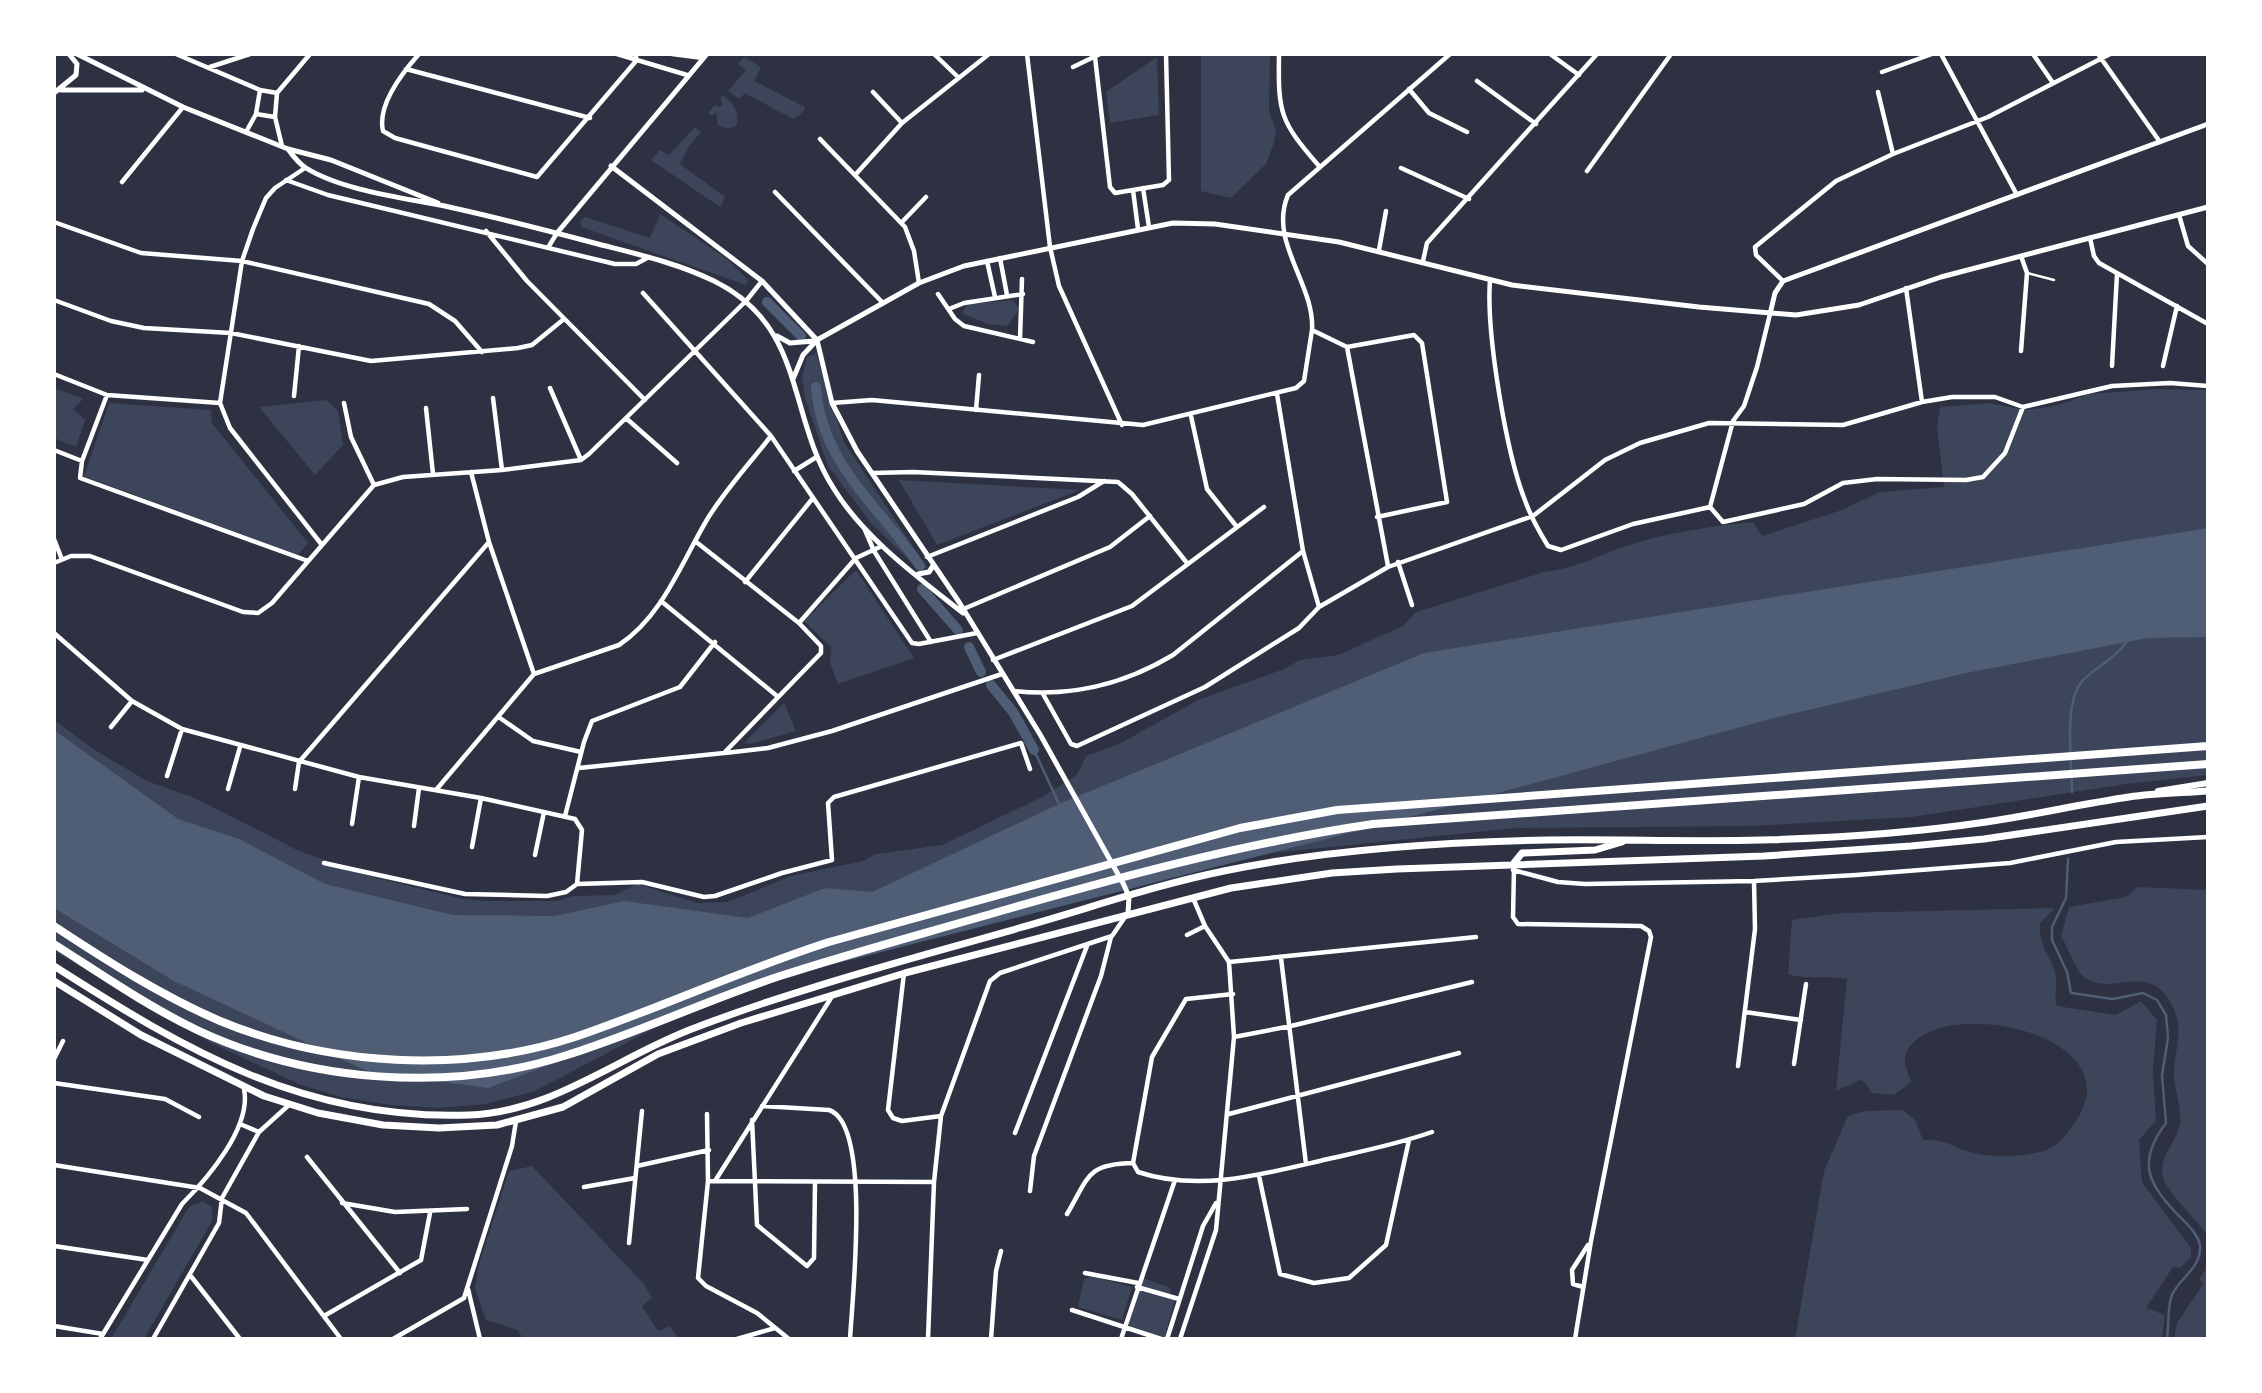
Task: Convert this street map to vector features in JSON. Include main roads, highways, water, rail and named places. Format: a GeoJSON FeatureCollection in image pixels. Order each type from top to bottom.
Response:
{"type":"FeatureCollection","features":[{"type":"Feature","properties":{"kind":"highway"},"geometry":{"type":"LineString","coordinates":[[54,926],[166,995],[267,1037],[357,1057],[457,1059],[573,1037],[776,959],[829,942],[1240,828],[1324,813],[2208,746]]}},
{"type":"Feature","properties":{"kind":"highway"},"geometry":{"type":"LineString","coordinates":[[54,944],[137,997],[196,1029],[235,1046],[336,1072],[444,1077],[508,1070],[564,1056],[777,977],[841,957],[1093,885],[1287,837],[1373,824],[2208,764]]}},
{"type":"Feature","properties":{"kind":"main road"},"geometry":{"type":"LineString","coordinates":[[54,966],[151,1026],[266,1083],[321,1101],[379,1113],[497,1113],[557,1095],[660,1042],[744,1010],[1227,870],[1328,855],[1542,840],[1763,840],[1909,830],[1980,823],[2208,783]]}},
{"type":"Feature","properties":{"kind":"main road"},"geometry":{"type":"LineString","coordinates":[[2132,796],[2208,791]]}},
{"type":"Feature","properties":{"kind":"main road"},"geometry":{"type":"LineString","coordinates":[[54,981],[141,1035],[244,1089],[318,1113],[383,1125],[439,1128],[516,1121],[563,1107],[634,1067],[681,1045],[833,994],[1192,896],[1332,873],[1764,856],[1910,846],[1984,839],[2208,806]]}},
{"type":"Feature","properties":{"kind":"main road"},"geometry":{"type":"LineString","coordinates":[[1514,866],[1522,853],[1595,850],[1610,848],[1625,840]]}},
{"type":"Feature","properties":{"kind":"waterway"},"geometry":{"type":"LineString","coordinates":[[767,302],[801,336]]}},
{"type":"Feature","properties":{"kind":"waterway"},"geometry":{"type":"LineString","coordinates":[[816,387],[829,440],[841,462],[920,566]]}},
{"type":"Feature","properties":{"kind":"waterway"},"geometry":{"type":"LineString","coordinates":[[922,589],[958,630]]}},
{"type":"Feature","properties":{"kind":"waterway"},"geometry":{"type":"LineString","coordinates":[[2072,792],[2070,721],[2075,694],[2085,678],[2116,654],[2128,640]]}},
{"type":"Feature","properties":{"kind":"waterway"},"geometry":{"type":"LineString","coordinates":[[969,647],[981,672]]}},
{"type":"Feature","properties":{"kind":"waterway"},"geometry":{"type":"LineString","coordinates":[[991,685],[1013,712],[1027,737]]}},
{"type":"Feature","properties":{"kind":"waterway"},"geometry":{"type":"LineString","coordinates":[[1029,741],[1034,750]]}},
{"type":"Feature","properties":{"kind":"waterway"},"geometry":{"type":"LineString","coordinates":[[1034,750],[1059,804]]}},
{"type":"Feature","properties":{"kind":"waterway"},"geometry":{"type":"LineString","coordinates":[[2068,859],[2066,898],[2052,927],[2052,940],[2067,972],[2071,993],[2113,999],[2143,993],[2157,1000],[2166,1015],[2168,1038],[2162,1075],[2166,1123],[2151,1151],[2150,1174],[2161,1195],[2193,1231],[2200,1245],[2198,1260],[2172,1295],[2167,1338]]}}]}
